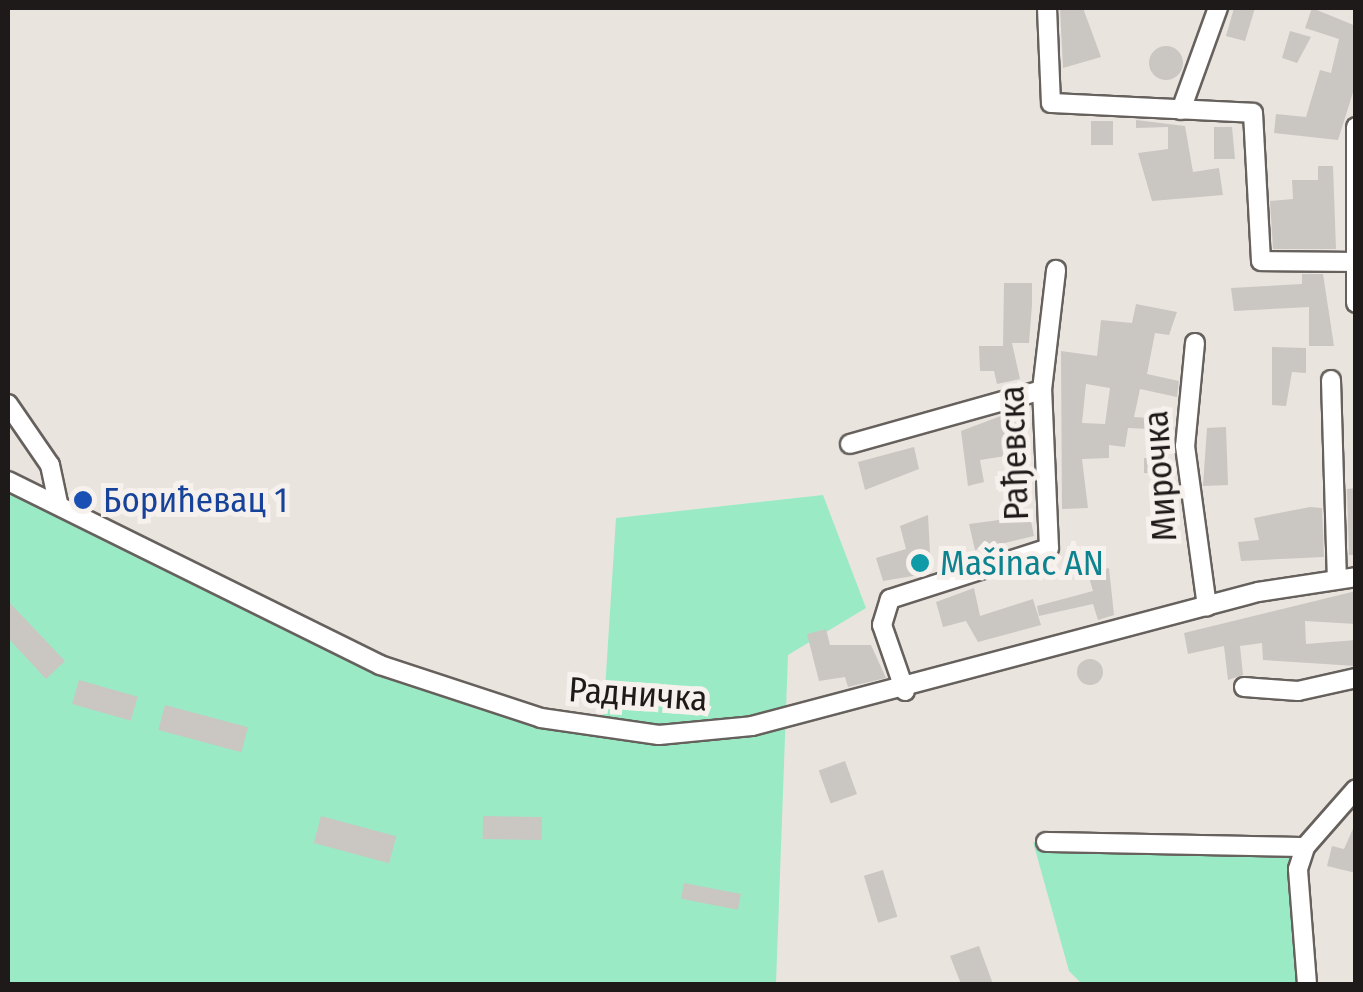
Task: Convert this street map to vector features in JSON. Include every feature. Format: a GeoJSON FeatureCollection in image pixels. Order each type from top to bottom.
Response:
{"type":"FeatureCollection","features":[{"type":"Feature","properties":{"kind":"street"},"geometry":{"type":"LineString","coordinates":[[1047,8],[1051,103],[1255,116],[1265,264],[1350,262]]}},
{"type":"Feature","properties":{"kind":"street"},"geometry":{"type":"LineString","coordinates":[[1182,110],[1218,8]]}},
{"type":"Feature","properties":{"kind":"street"},"geometry":{"type":"LineString","coordinates":[[1356,127],[1350,262],[1356,303]]}},
{"type":"Feature","properties":{"kind":"street","name":"Рађевска"},"geometry":{"type":"LineString","coordinates":[[906,691],[882,625],[890,599],[1048,548],[1042,390],[1056,270]]}},
{"type":"Feature","properties":{"kind":"street","name":"Мирочка"},"geometry":{"type":"LineString","coordinates":[[1196,342],[1185,446],[1207,606]]}},
{"type":"Feature","properties":{"kind":"street"},"geometry":{"type":"LineString","coordinates":[[1331,380],[1346,577]]}},
{"type":"Feature","properties":{"kind":"street"},"geometry":{"type":"LineString","coordinates":[[850,444],[1042,390]]}},
{"type":"Feature","properties":{"kind":"street"},"geometry":{"type":"LineString","coordinates":[[8,404],[50,464],[58,504]]}},
{"type":"Feature","properties":{"kind":"street","name":"Радничка"},"geometry":{"type":"LineString","coordinates":[[8,481],[296,630],[542,718],[702,735],[906,691],[1207,606],[1346,577]]}},
{"type":"Feature","properties":{"kind":"street"},"geometry":{"type":"LineString","coordinates":[[1244,687],[1298,691],[1356,678]]}},
{"type":"Feature","properties":{"kind":"street"},"geometry":{"type":"LineString","coordinates":[[1306,984],[1294,902],[1305,846],[1356,789]]}},
{"type":"Feature","properties":{"kind":"street"},"geometry":{"type":"LineString","coordinates":[[1046,842],[1305,846]]}},
{"type":"Feature","properties":{"kind":"green space"},"geometry":{"type":"Polygon","coordinates":[[[8,487],[382,672],[484,709],[602,736],[616,518],[823,495],[866,608],[788,655],[776,984],[8,984],[8,487]]]}},
{"type":"Feature","properties":{"kind":"green space"},"geometry":{"type":"Polygon","coordinates":[[[1155,834],[1305,847],[1307,984],[1082,984],[1069,971],[1033,842],[1095,847],[1155,834]]]}},
{"type":"Feature","properties":{"kind":"building"},"geometry":{"type":"Polygon","coordinates":[[[1060,8],[1083,8],[1101,57],[1063,68],[1060,8]]]}},
{"type":"Feature","properties":{"kind":"building"},"geometry":{"type":"Polygon","coordinates":[[[1234,8],[1255,8],[1245,41],[1226,36],[1234,8]]]}},
{"type":"Feature","properties":{"kind":"building"},"geometry":{"type":"Polygon","coordinates":[[[1312,8],[1356,26],[1356,83],[1338,140],[1274,133],[1276,114],[1306,117],[1320,70],[1331,73],[1339,39],[1305,28],[1312,8]]]}},
{"type":"Feature","properties":{"kind":"building"},"geometry":{"type":"Polygon","coordinates":[[[1290,31],[1311,37],[1297,63],[1282,58],[1290,31]]]}},
{"type":"Feature","properties":{"kind":"building"},"geometry":{"type":"Polygon","coordinates":[[[1166,46],[1178,51],[1183,63],[1178,75],[1166,80],[1154,75],[1149,63],[1154,51],[1166,46]]]}},
{"type":"Feature","properties":{"kind":"building"},"geometry":{"type":"Polygon","coordinates":[[[1136,120],[1185,126],[1193,172],[1219,168],[1223,195],[1152,201],[1138,153],[1168,149],[1168,127],[1136,128],[1136,120]]]}},
{"type":"Feature","properties":{"kind":"building"},"geometry":{"type":"Polygon","coordinates":[[[1091,121],[1113,121],[1113,145],[1091,145],[1091,121]]]}},
{"type":"Feature","properties":{"kind":"building"},"geometry":{"type":"Polygon","coordinates":[[[1214,127],[1232,127],[1235,159],[1214,159],[1214,127]]]}},
{"type":"Feature","properties":{"kind":"building"},"geometry":{"type":"Polygon","coordinates":[[[1318,166],[1333,166],[1336,249],[1273,249],[1270,201],[1293,199],[1292,180],[1318,180],[1318,166]]]}},
{"type":"Feature","properties":{"kind":"building"},"geometry":{"type":"Polygon","coordinates":[[[1302,274],[1323,274],[1334,346],[1309,346],[1309,307],[1234,311],[1231,288],[1302,284],[1302,274]]]}},
{"type":"Feature","properties":{"kind":"building"},"geometry":{"type":"Polygon","coordinates":[[[1004,283],[1032,283],[1032,305],[1029,343],[1012,343],[1020,379],[997,384],[994,371],[980,371],[979,346],[1003,346],[1004,283]]]}},
{"type":"Feature","properties":{"kind":"building"},"geometry":{"type":"Polygon","coordinates":[[[1136,304],[1177,312],[1169,335],[1155,333],[1147,374],[1179,381],[1177,397],[1140,389],[1134,417],[1149,418],[1149,429],[1128,428],[1125,447],[1109,445],[1109,458],[1082,459],[1088,508],[1062,509],[1061,351],[1097,356],[1101,320],[1132,323],[1136,304]],[[1086,384],[1082,423],[1105,424],[1110,388],[1086,384]]]}},
{"type":"Feature","properties":{"kind":"building"},"geometry":{"type":"Polygon","coordinates":[[[1272,347],[1306,348],[1306,373],[1292,372],[1286,406],[1272,405],[1272,347]]]}},
{"type":"Feature","properties":{"kind":"building"},"geometry":{"type":"Polygon","coordinates":[[[1019,409],[1030,452],[980,460],[984,482],[968,486],[961,431],[1019,409]]]}},
{"type":"Feature","properties":{"kind":"building"},"geometry":{"type":"Polygon","coordinates":[[[1174,427],[1166,474],[1144,473],[1144,458],[1155,459],[1154,428],[1174,427]]]}},
{"type":"Feature","properties":{"kind":"building"},"geometry":{"type":"Polygon","coordinates":[[[1226,427],[1228,485],[1203,486],[1207,428],[1226,427]]]}},
{"type":"Feature","properties":{"kind":"building"},"geometry":{"type":"Polygon","coordinates":[[[914,447],[919,469],[865,490],[858,462],[914,447]]]}},
{"type":"Feature","properties":{"kind":"building"},"geometry":{"type":"Polygon","coordinates":[[[1356,488],[1356,555],[1349,555],[1347,489],[1356,488]]]}},
{"type":"Feature","properties":{"kind":"building"},"geometry":{"type":"Polygon","coordinates":[[[1322,508],[1324,557],[1241,561],[1238,542],[1259,540],[1254,518],[1322,508]]]}},
{"type":"Feature","properties":{"kind":"building"},"geometry":{"type":"Polygon","coordinates":[[[928,515],[931,573],[883,581],[876,558],[906,549],[900,526],[928,515]]]}},
{"type":"Feature","properties":{"kind":"building"},"geometry":{"type":"Polygon","coordinates":[[[1030,516],[1034,536],[975,550],[969,524],[1030,516]]]}},
{"type":"Feature","properties":{"kind":"building"},"geometry":{"type":"Polygon","coordinates":[[[1109,568],[1114,615],[1098,620],[1093,604],[1039,616],[1037,606],[1093,591],[1088,574],[1109,568]]]}},
{"type":"Feature","properties":{"kind":"building"},"geometry":{"type":"Polygon","coordinates":[[[974,588],[980,616],[1033,599],[1041,625],[978,642],[966,621],[943,627],[936,602],[974,588]]]}},
{"type":"Feature","properties":{"kind":"building"},"geometry":{"type":"Polygon","coordinates":[[[1356,591],[1356,624],[1305,621],[1306,644],[1356,640],[1356,666],[1263,660],[1262,643],[1240,646],[1243,675],[1228,680],[1224,646],[1188,654],[1184,633],[1356,591]]]}},
{"type":"Feature","properties":{"kind":"building"},"geometry":{"type":"Polygon","coordinates":[[[8,601],[65,661],[46,679],[8,638],[8,601]]]}},
{"type":"Feature","properties":{"kind":"building"},"geometry":{"type":"Polygon","coordinates":[[[826,629],[830,645],[871,645],[886,678],[848,687],[845,677],[819,681],[807,634],[826,629]]]}},
{"type":"Feature","properties":{"kind":"building"},"geometry":{"type":"Polygon","coordinates":[[[1090,659],[1100,662],[1100,682],[1090,685],[1080,682],[1077,672],[1080,662],[1090,659]]]}},
{"type":"Feature","properties":{"kind":"building"},"geometry":{"type":"Polygon","coordinates":[[[79,680],[138,697],[131,721],[72,704],[79,680]]]}},
{"type":"Feature","properties":{"kind":"building"},"geometry":{"type":"Polygon","coordinates":[[[165,705],[248,727],[241,752],[158,730],[165,705]]]}},
{"type":"Feature","properties":{"kind":"building"},"geometry":{"type":"Polygon","coordinates":[[[845,761],[857,794],[831,803],[819,771],[845,761]]]}},
{"type":"Feature","properties":{"kind":"building"},"geometry":{"type":"Polygon","coordinates":[[[321,816],[396,836],[389,863],[314,843],[321,816]]]}},
{"type":"Feature","properties":{"kind":"building"},"geometry":{"type":"Polygon","coordinates":[[[483,816],[542,817],[542,840],[483,839],[483,816]]]}},
{"type":"Feature","properties":{"kind":"building"},"geometry":{"type":"Polygon","coordinates":[[[1356,822],[1356,873],[1327,866],[1332,846],[1344,849],[1356,822]]]}},
{"type":"Feature","properties":{"kind":"building"},"geometry":{"type":"Polygon","coordinates":[[[883,870],[897,917],[878,923],[864,876],[883,870]]]}},
{"type":"Feature","properties":{"kind":"building"},"geometry":{"type":"Polygon","coordinates":[[[684,883],[741,894],[738,910],[681,899],[684,883]]]}},
{"type":"Feature","properties":{"kind":"building"},"geometry":{"type":"Polygon","coordinates":[[[979,946],[993,984],[961,984],[950,956],[979,946]]]}},
{"type":"Feature","properties":{"kind":"place","name":"Борићевац 1"},"geometry":{"type":"Point","coordinates":[83,500]}},
{"type":"Feature","properties":{"kind":"place","name":"Mašinac AN"},"geometry":{"type":"Point","coordinates":[920,563]}}]}
